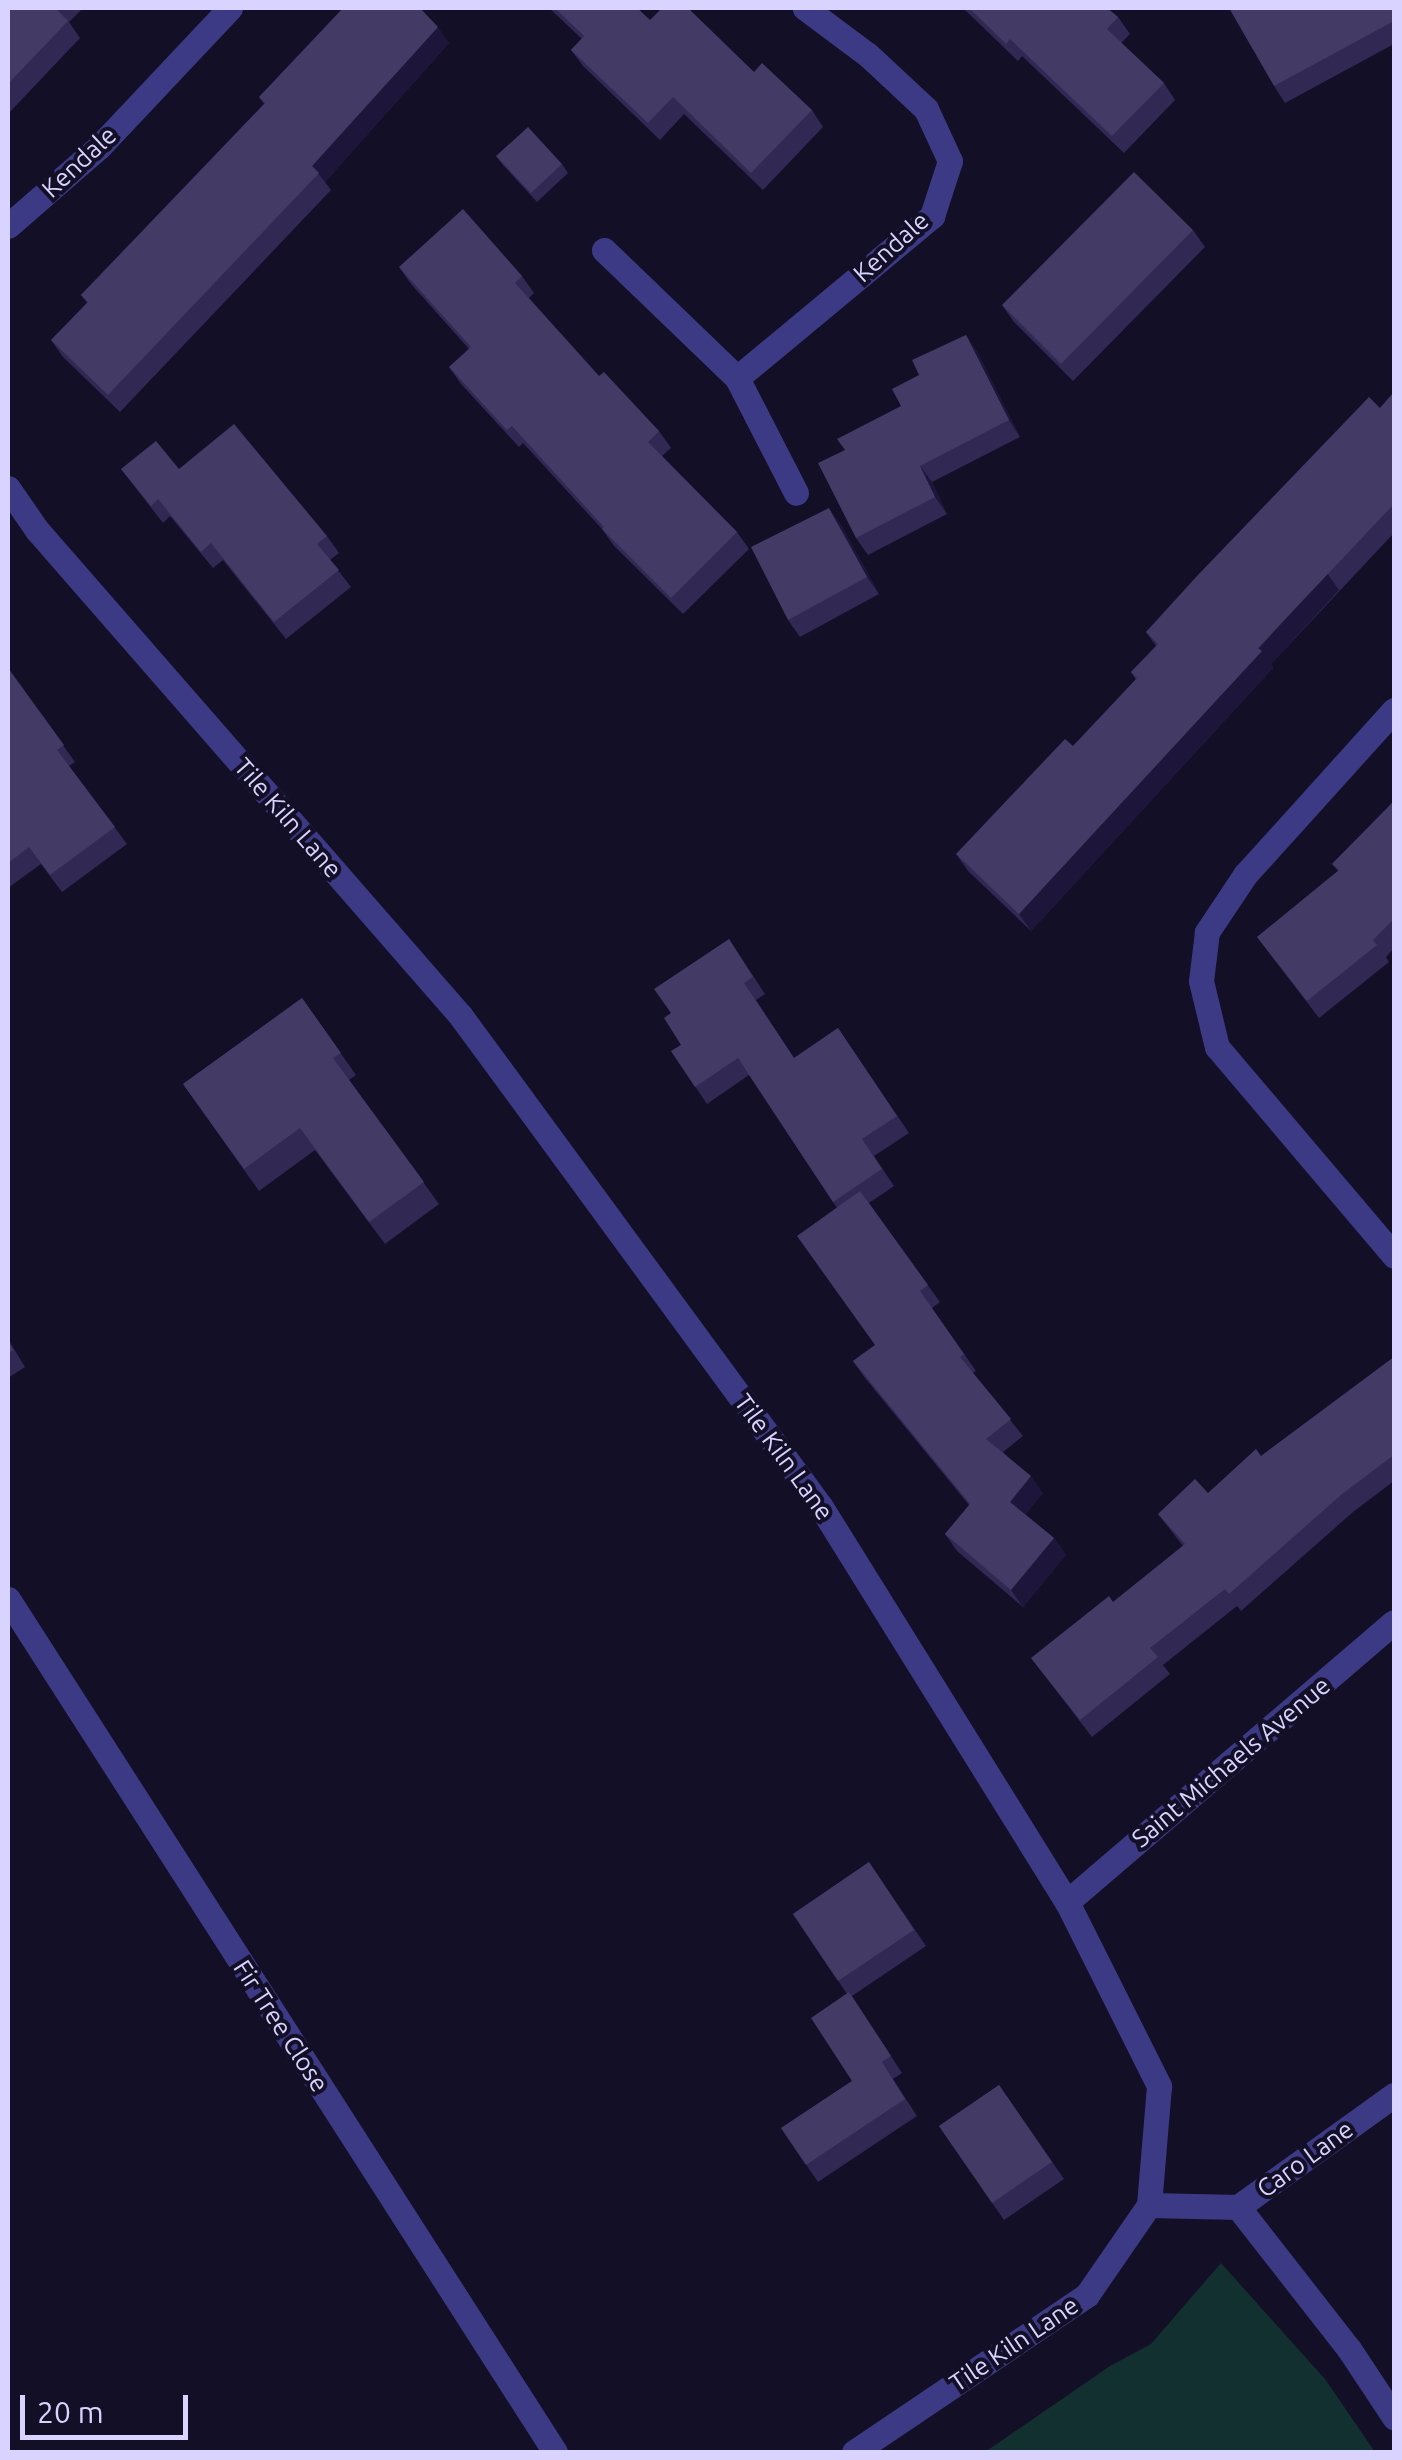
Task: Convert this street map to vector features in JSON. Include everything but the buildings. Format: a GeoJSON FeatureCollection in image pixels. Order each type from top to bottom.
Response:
{"type":"FeatureCollection","features":[{"type":"Feature","properties":{"kind":"street","name":"Kendale"},"geometry":{"type":"LineString","coordinates":[[8,226],[99,147],[230,8]]}},
{"type":"Feature","properties":{"kind":"street","name":"Kendale"},"geometry":{"type":"LineString","coordinates":[[737,378],[932,216],[950,161],[926,110],[868,56],[805,8]]}},
{"type":"Feature","properties":{"kind":"street"},"geometry":{"type":"LineString","coordinates":[[604,250],[737,378],[796,493]]}},
{"type":"Feature","properties":{"kind":"street","name":"Tile Kiln Lane"},"geometry":{"type":"LineString","coordinates":[[8,488],[36,530],[460,1015],[821,1507],[1067,1902],[1159,2086],[1149,2204],[1087,2294],[854,2452]]}},
{"type":"Feature","properties":{"kind":"street"},"geometry":{"type":"LineString","coordinates":[[1394,710],[1245,875],[1207,932],[1200,981],[1217,1047],[1394,1256]]}},
{"type":"Feature","properties":{"kind":"street","name":"Fir Tree Close"},"geometry":{"type":"LineString","coordinates":[[8,1599],[555,2452]]}},
{"type":"Feature","properties":{"kind":"street","name":"Saint Michaels Avenue"},"geometry":{"type":"LineString","coordinates":[[1067,1902],[1394,1622]]}},
{"type":"Feature","properties":{"kind":"street","name":"Caro Lane"},"geometry":{"type":"LineString","coordinates":[[1149,2204],[1238,2207],[1394,2095]]}},
{"type":"Feature","properties":{"kind":"street"},"geometry":{"type":"LineString","coordinates":[[1238,2207],[1349,2349],[1394,2417]]}},
{"type":"Feature","properties":{"kind":"green space"},"geometry":{"type":"Polygon","coordinates":[[[1221,2263],[1325,2379],[1375,2452],[985,2452],[1110,2366],[1151,2344],[1221,2263]]]}}]}
